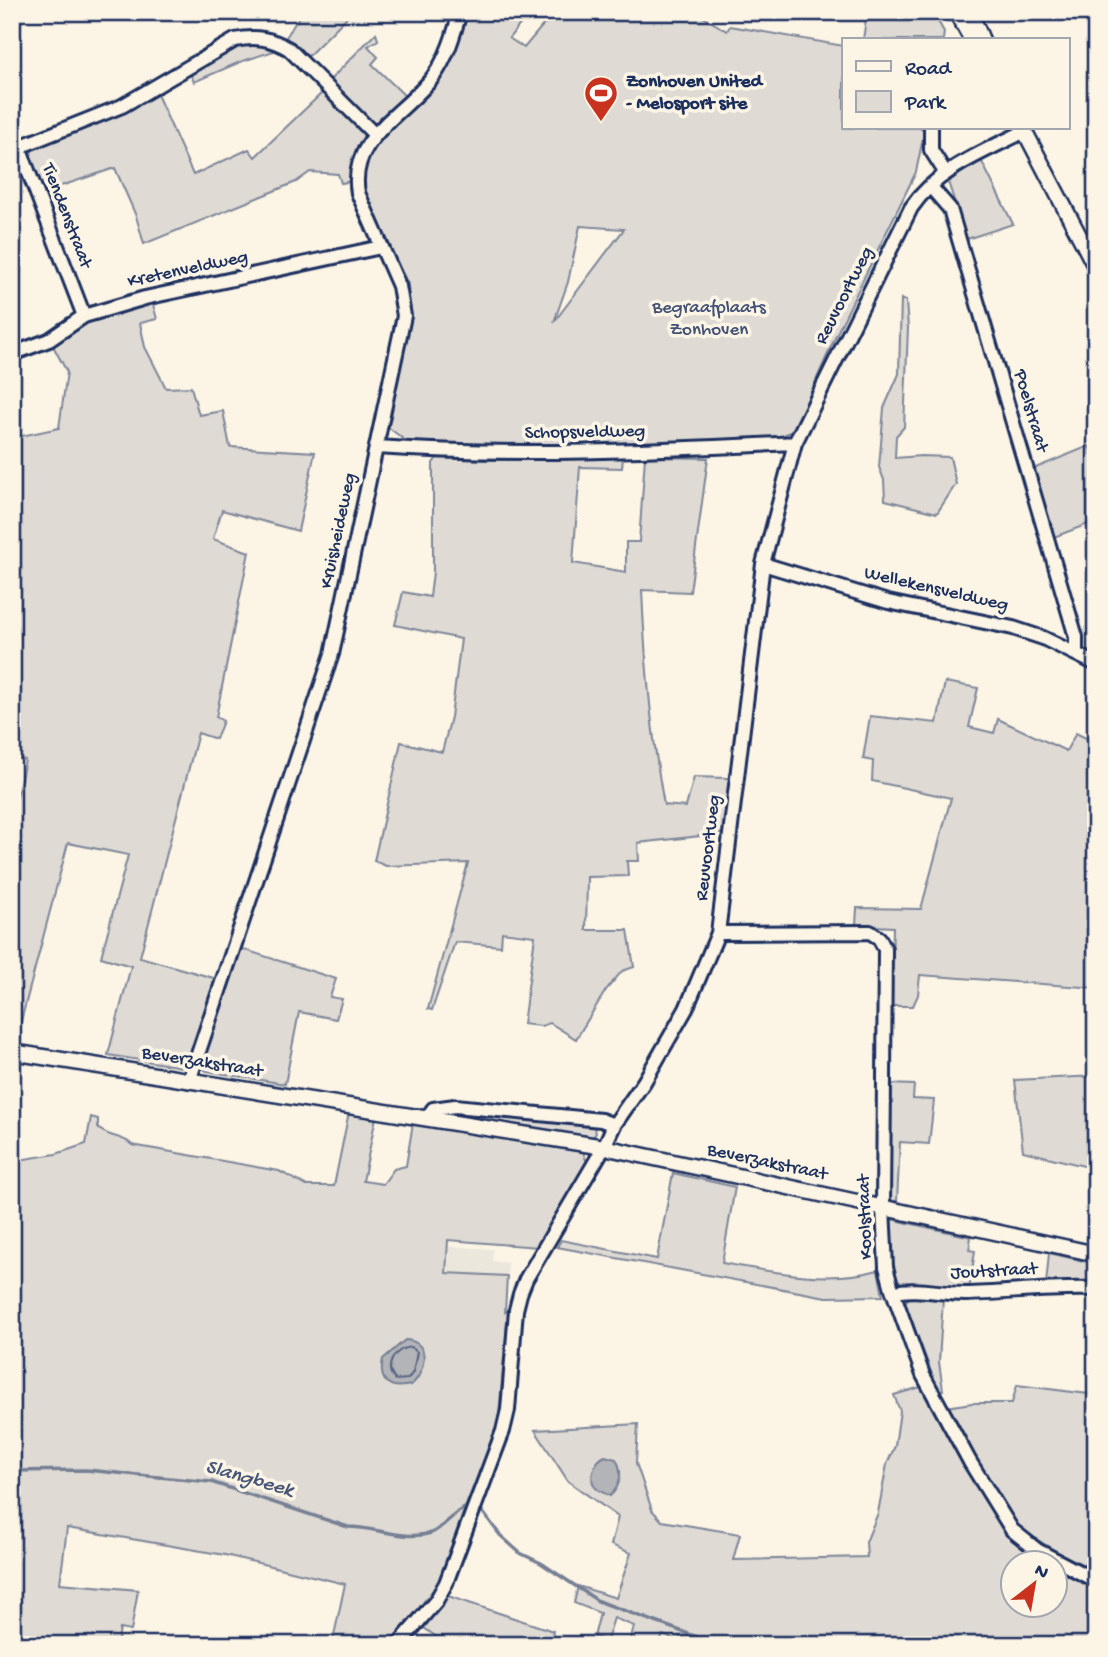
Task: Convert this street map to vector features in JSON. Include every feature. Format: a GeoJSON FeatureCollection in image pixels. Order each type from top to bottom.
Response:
{"type":"FeatureCollection","features":[{"type":"Feature","properties":{"kind":"street","name":"Kruisheideweg"},"geometry":{"type":"LineString","coordinates":[[189,1081],[332,654],[404,316],[399,286],[358,192],[356,180],[361,155],[375,135],[435,74],[444,58],[460,12]]}},
{"type":"Feature","properties":{"kind":"street"},"geometry":{"type":"LineString","coordinates":[[956,12],[971,38]]}},
{"type":"Feature","properties":{"kind":"street"},"geometry":{"type":"LineString","coordinates":[[971,12],[981,38]]}},
{"type":"Feature","properties":{"kind":"street"},"geometry":{"type":"LineString","coordinates":[[19,147],[122,106],[234,40],[252,37],[278,42],[289,49],[375,135]]}},
{"type":"Feature","properties":{"kind":"street","name":"Tiendenstraat"},"geometry":{"type":"LineString","coordinates":[[12,129],[84,316]]}},
{"type":"Feature","properties":{"kind":"street"},"geometry":{"type":"LineString","coordinates":[[932,130],[931,150],[945,172]]}},
{"type":"Feature","properties":{"kind":"street","name":"Reuvoortweg"},"geometry":{"type":"LineString","coordinates":[[398,1645],[436,1601],[446,1583],[503,1431],[508,1410],[516,1310],[526,1279],[604,1147],[614,1125],[644,1082],[686,1009],[718,933],[763,564],[795,443],[919,196],[945,172],[1022,130]]}},
{"type":"Feature","properties":{"kind":"street"},"geometry":{"type":"LineString","coordinates":[[1025,130],[1096,268]]}},
{"type":"Feature","properties":{"kind":"street","name":"Poelstraat"},"geometry":{"type":"LineString","coordinates":[[930,187],[950,209],[1076,637],[1076,654]]}},
{"type":"Feature","properties":{"kind":"street","name":"Kretenveldweg"},"geometry":{"type":"LineString","coordinates":[[12,354],[49,340],[84,316],[145,298],[381,247]]}},
{"type":"Feature","properties":{"kind":"street","name":"Schopsveldweg"},"geometry":{"type":"LineString","coordinates":[[377,447],[526,454],[795,443]]}},
{"type":"Feature","properties":{"kind":"street","name":"Wellekensveldweg"},"geometry":{"type":"LineString","coordinates":[[763,564],[888,602],[1013,628],[1043,638],[1096,664]]}},
{"type":"Feature","properties":{"kind":"street","name":"Koolstraat"},"geometry":{"type":"LineString","coordinates":[[718,933],[870,932],[879,938],[885,949],[883,1208],[886,1267],[894,1292],[923,1375],[970,1462],[1012,1530],[1037,1550],[1096,1581]]}},
{"type":"Feature","properties":{"kind":"street","name":"Beverzakstraat"},"geometry":{"type":"LineString","coordinates":[[12,1052],[604,1147],[1096,1254]]}},
{"type":"Feature","properties":{"kind":"street","name":"Beverzakstraat"},"geometry":{"type":"LineString","coordinates":[[427,1118],[433,1110],[455,1106],[601,1120],[614,1125]]}},
{"type":"Feature","properties":{"kind":"street","name":"Joutstraat"},"geometry":{"type":"LineString","coordinates":[[894,1292],[909,1290],[966,1294],[1039,1289],[1096,1289]]}},
{"type":"Feature","properties":{"kind":"shaded area"},"geometry":{"type":"Polygon","coordinates":[[[447,1246],[493,1249],[492,1261],[508,1263],[507,1276],[445,1273],[447,1246]]]}},
{"type":"Feature","properties":{"kind":"green space"},"geometry":{"type":"Polygon","coordinates":[[[302,12],[352,12],[305,59],[285,39],[302,12]]]}},
{"type":"Feature","properties":{"kind":"green space","name":"Begraafplaats Zonhoven"},"geometry":{"type":"Polygon","coordinates":[[[464,12],[530,12],[509,38],[524,48],[554,12],[701,12],[700,15],[727,31],[730,26],[842,46],[842,130],[925,130],[916,172],[839,329],[794,430],[782,436],[757,440],[523,449],[406,441],[389,428],[387,417],[410,308],[408,284],[363,194],[361,171],[377,141],[439,76],[464,12]],[[580,226],[568,282],[554,322],[624,229],[580,226]]]}},
{"type":"Feature","properties":{"kind":"green space"},"geometry":{"type":"Polygon","coordinates":[[[867,12],[889,12],[916,17],[924,12],[933,12],[944,32],[943,38],[863,38],[867,12]]]}},
{"type":"Feature","properties":{"kind":"green space"},"geometry":{"type":"Polygon","coordinates":[[[376,33],[378,40],[368,46],[378,57],[372,64],[407,98],[374,128],[328,82],[376,33]]]}},
{"type":"Feature","properties":{"kind":"green space"},"geometry":{"type":"Polygon","coordinates":[[[245,41],[280,49],[240,62],[194,82],[190,73],[245,41]]]}},
{"type":"Feature","properties":{"kind":"green space"},"geometry":{"type":"Polygon","coordinates":[[[156,92],[193,175],[249,149],[255,157],[323,92],[364,133],[353,181],[341,183],[338,174],[310,172],[296,182],[144,244],[136,216],[115,168],[43,192],[31,158],[32,148],[156,92]]]}},
{"type":"Feature","properties":{"kind":"green space"},"geometry":{"type":"Polygon","coordinates":[[[981,160],[1013,224],[967,239],[948,182],[981,160]]]}},
{"type":"Feature","properties":{"kind":"green space"},"geometry":{"type":"Polygon","coordinates":[[[901,299],[906,301],[908,328],[904,427],[896,436],[895,458],[950,457],[956,484],[937,513],[885,500],[884,480],[879,467],[884,408],[899,374],[901,299]]]}},
{"type":"Feature","properties":{"kind":"green space"},"geometry":{"type":"Polygon","coordinates":[[[152,301],[157,319],[140,323],[145,347],[166,388],[191,387],[199,415],[223,411],[230,447],[315,452],[298,531],[222,510],[213,539],[249,552],[216,717],[223,721],[216,739],[198,733],[140,957],[217,979],[188,1065],[182,1067],[108,1055],[131,966],[101,957],[128,855],[68,843],[16,1040],[12,1040],[12,819],[25,760],[12,757],[12,438],[59,428],[67,372],[52,344],[88,320],[152,301]]]}},
{"type":"Feature","properties":{"kind":"green space"},"geometry":{"type":"Polygon","coordinates":[[[1089,446],[1096,462],[1096,521],[1054,537],[1033,469],[1089,446]]]}},
{"type":"Feature","properties":{"kind":"green space"},"geometry":{"type":"Polygon","coordinates":[[[623,457],[622,468],[580,467],[573,563],[626,572],[626,542],[639,542],[645,457],[708,458],[690,592],[642,590],[643,617],[652,725],[664,805],[686,807],[694,777],[728,778],[732,782],[727,833],[638,843],[639,861],[627,861],[628,876],[587,877],[586,930],[628,930],[634,967],[622,971],[606,990],[576,1039],[550,1023],[541,1026],[523,1024],[535,936],[502,932],[501,946],[455,942],[432,1010],[428,1009],[468,863],[386,866],[374,861],[401,742],[442,752],[451,717],[461,639],[395,625],[403,592],[430,597],[433,572],[433,463],[437,458],[486,460],[623,457]]]}},
{"type":"Feature","properties":{"kind":"green space"},"geometry":{"type":"Polygon","coordinates":[[[945,682],[978,688],[969,727],[994,733],[998,719],[1066,751],[1076,733],[1096,743],[1087,768],[1096,772],[1096,988],[920,975],[918,995],[913,1006],[891,1006],[893,927],[856,925],[857,908],[921,909],[951,798],[872,781],[873,761],[863,759],[870,716],[937,723],[945,682]]]}},
{"type":"Feature","properties":{"kind":"green space"},"geometry":{"type":"Polygon","coordinates":[[[239,948],[336,979],[330,997],[342,999],[336,1019],[299,1012],[285,1084],[203,1069],[239,948]]]}},
{"type":"Feature","properties":{"kind":"green space"},"geometry":{"type":"Polygon","coordinates":[[[1096,1076],[1096,1169],[1023,1151],[1015,1080],[1096,1076]]]}},
{"type":"Feature","properties":{"kind":"green space"},"geometry":{"type":"Polygon","coordinates":[[[888,1084],[914,1085],[913,1099],[934,1100],[929,1144],[900,1142],[897,1201],[887,1200],[888,1084]]]}},
{"type":"Feature","properties":{"kind":"green space"},"geometry":{"type":"Polygon","coordinates":[[[455,1111],[594,1125],[596,1133],[593,1137],[451,1115],[455,1111]]]}},
{"type":"Feature","properties":{"kind":"green space"},"geometry":{"type":"Polygon","coordinates":[[[349,1112],[376,1117],[363,1181],[383,1184],[394,1169],[406,1166],[413,1123],[583,1152],[588,1165],[538,1247],[448,1240],[446,1273],[507,1276],[505,1312],[508,1310],[498,1426],[439,1582],[390,1645],[332,1645],[345,1584],[225,1555],[67,1528],[60,1583],[138,1590],[131,1631],[120,1629],[117,1645],[12,1645],[12,1161],[56,1154],[86,1144],[91,1117],[98,1119],[98,1128],[102,1131],[132,1145],[279,1171],[307,1186],[334,1186],[349,1112]]]}},
{"type":"Feature","properties":{"kind":"green space"},"geometry":{"type":"Polygon","coordinates":[[[673,1173],[735,1187],[722,1263],[780,1273],[820,1276],[860,1274],[878,1270],[883,1296],[826,1297],[557,1247],[561,1240],[657,1259],[673,1173]]]}},
{"type":"Feature","properties":{"kind":"green space"},"geometry":{"type":"Polygon","coordinates":[[[886,1218],[971,1237],[969,1250],[975,1251],[969,1290],[904,1285],[892,1274],[886,1218]]]}},
{"type":"Feature","properties":{"kind":"green space"},"geometry":{"type":"Polygon","coordinates":[[[1049,1253],[1096,1264],[1096,1286],[1046,1285],[1049,1253]]]}},
{"type":"Feature","properties":{"kind":"green space"},"geometry":{"type":"Polygon","coordinates":[[[922,1294],[943,1298],[939,1362],[943,1390],[938,1390],[905,1303],[910,1296],[922,1294]]]}},
{"type":"Feature","properties":{"kind":"green space"},"geometry":{"type":"Polygon","coordinates":[[[1017,1385],[1096,1395],[1096,1571],[1070,1558],[1070,1548],[1050,1548],[1016,1525],[981,1473],[946,1407],[972,1403],[1012,1403],[1017,1385]]]}},
{"type":"Feature","properties":{"kind":"green space"},"geometry":{"type":"Polygon","coordinates":[[[921,1387],[1003,1529],[1022,1548],[1000,1548],[1000,1618],[1070,1618],[1070,1574],[1096,1588],[1096,1645],[693,1645],[680,1637],[677,1641],[663,1635],[659,1645],[629,1645],[634,1626],[614,1618],[607,1640],[594,1637],[600,1613],[574,1603],[578,1586],[616,1598],[631,1553],[611,1545],[618,1517],[568,1481],[535,1430],[638,1424],[636,1463],[652,1510],[662,1521],[740,1534],[733,1560],[867,1557],[866,1542],[878,1513],[887,1464],[895,1446],[900,1411],[894,1395],[921,1387]]]}},
{"type":"Feature","properties":{"kind":"green space"},"geometry":{"type":"Polygon","coordinates":[[[448,1596],[553,1631],[551,1645],[448,1645],[424,1628],[448,1596]]]}},
{"type":"Feature","properties":{"kind":"water"},"geometry":{"type":"Polygon","coordinates":[[[405,1340],[420,1346],[423,1366],[411,1385],[391,1385],[382,1373],[383,1359],[405,1340]]]}},
{"type":"Feature","properties":{"kind":"water"},"geometry":{"type":"Polygon","coordinates":[[[605,1456],[616,1459],[620,1468],[619,1483],[610,1496],[596,1488],[592,1478],[596,1465],[605,1456]]]}},
{"type":"Feature","properties":{"kind":"waterway","name":"Slangbeek"},"geometry":{"type":"LineString","coordinates":[[12,1471],[86,1470],[211,1482],[348,1527],[400,1535],[431,1533],[467,1507]]}},
{"type":"Feature","properties":{"kind":"waterway","name":"Slangbeek"},"geometry":{"type":"LineString","coordinates":[[482,1511],[500,1535],[520,1553],[541,1563],[598,1601],[725,1645]]}},
{"type":"Feature","properties":{"kind":"place","name":"Zonhoven United - Melosport site"},"geometry":{"type":"Point","coordinates":[601,123]}}]}
